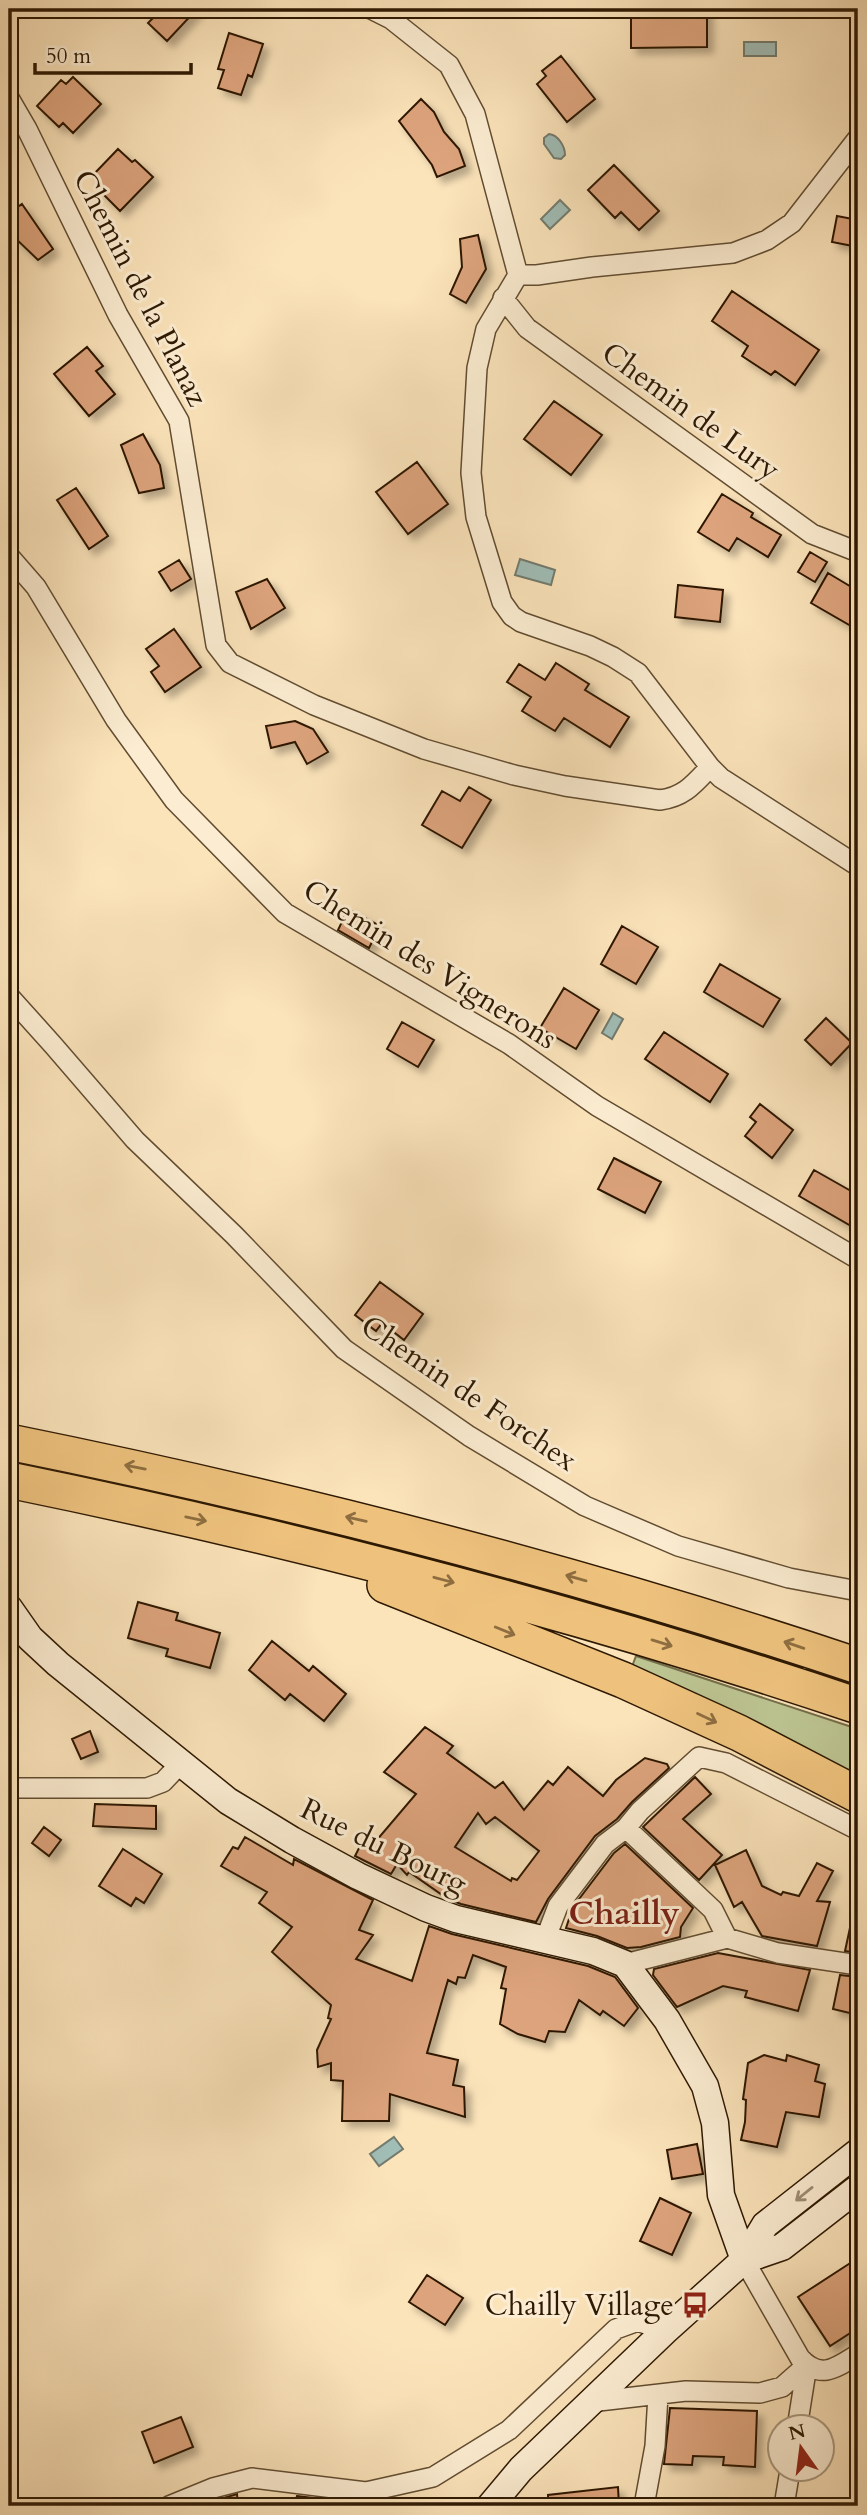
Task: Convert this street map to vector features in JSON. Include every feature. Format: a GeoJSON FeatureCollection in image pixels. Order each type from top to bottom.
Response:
{"type":"FeatureCollection","features":[{"type":"Feature","properties":{"kind":"highway"},"geometry":{"type":"LineString","coordinates":[[9,1442],[161,1473],[369,1521],[597,1584],[858,1666]]}},
{"type":"Feature","properties":{"kind":"highway"},"geometry":{"type":"LineString","coordinates":[[9,1480],[235,1528],[425,1575],[563,1613],[858,1706]]}},
{"type":"Feature","properties":{"kind":"highway"},"geometry":{"type":"LineString","coordinates":[[235,1528],[478,1620],[623,1680],[739,1733],[858,1795]]}},
{"type":"Feature","properties":{"kind":"street"},"geometry":{"type":"LineString","coordinates":[[371,9],[391,19],[449,65],[475,114],[518,275],[486,329],[477,368],[471,472],[476,517],[502,602],[512,616],[521,622],[590,646],[638,673],[721,778],[858,866]]}},
{"type":"Feature","properties":{"kind":"street","name":"Chemin de la Planaz"},"geometry":{"type":"LineString","coordinates":[[9,98],[27,129],[118,315],[179,421],[216,645],[230,663],[314,705],[424,749],[514,775],[565,786],[660,800],[674,798],[688,791],[710,767]]}},
{"type":"Feature","properties":{"kind":"street"},"geometry":{"type":"LineString","coordinates":[[518,275],[733,253],[767,240],[792,223],[858,138]]}},
{"type":"Feature","properties":{"kind":"street","name":"Chemin de Lury"},"geometry":{"type":"LineString","coordinates":[[503,298],[527,328],[812,534],[858,552]]}},
{"type":"Feature","properties":{"kind":"street","name":"Chemin des Vignerons"},"geometry":{"type":"LineString","coordinates":[[9,556],[36,587],[116,720],[174,800],[285,913],[509,1044],[597,1106],[858,1259]]}},
{"type":"Feature","properties":{"kind":"street","name":"Chemin de Forchex"},"geometry":{"type":"LineString","coordinates":[[9,996],[135,1140],[234,1235],[344,1349],[458,1428],[585,1506],[678,1546],[789,1578],[858,1591]]}},
{"type":"Feature","properties":{"kind":"street","name":"Rue du Bourg"},"geometry":{"type":"LineString","coordinates":[[9,1608],[23,1629],[44,1652],[180,1764],[247,1813],[358,1876],[426,1908],[456,1919],[593,1951],[625,1964]]}},
{"type":"Feature","properties":{"kind":"street"},"geometry":{"type":"LineString","coordinates":[[545,1940],[558,1906],[605,1844],[626,1828],[640,1811],[699,1757],[726,1763],[858,1830]]}},
{"type":"Feature","properties":{"kind":"street"},"geometry":{"type":"LineString","coordinates":[[9,1788],[147,1788],[163,1782],[180,1764]]}},
{"type":"Feature","properties":{"kind":"street"},"geometry":{"type":"LineString","coordinates":[[626,1828],[713,1910],[727,1938]]}},
{"type":"Feature","properties":{"kind":"street"},"geometry":{"type":"LineString","coordinates":[[858,1965],[778,1953],[727,1938],[625,1964],[667,2020],[705,2086],[715,2123],[721,2196],[744,2260],[800,2358],[818,2370],[833,2370],[858,2354]]}},
{"type":"Feature","properties":{"kind":"street"},"geometry":{"type":"LineString","coordinates":[[490,2506],[521,2469],[590,2402],[744,2260],[765,2225],[858,2152]]}},
{"type":"Feature","properties":{"kind":"street"},"geometry":{"type":"LineString","coordinates":[[744,2260],[782,2247],[858,2188]]}},
{"type":"Feature","properties":{"kind":"street"},"geometry":{"type":"LineString","coordinates":[[169,2506],[213,2488],[252,2478],[366,2492],[433,2477],[509,2430],[616,2329],[638,2321],[665,2331]]}},
{"type":"Feature","properties":{"kind":"street"},"geometry":{"type":"LineString","coordinates":[[590,2402],[686,2392],[771,2391],[782,2387],[807,2365]]}},
{"type":"Feature","properties":{"kind":"street"},"geometry":{"type":"LineString","coordinates":[[799,2414],[807,2365]]}},
{"type":"Feature","properties":{"kind":"street"},"geometry":{"type":"LineString","coordinates":[[644,2506],[655,2446],[659,2395]]}},
{"type":"Feature","properties":{"kind":"street"},"geometry":{"type":"LineString","coordinates":[[784,2506],[788,2484]]}},
{"type":"Feature","properties":{"kind":"green space"},"geometry":{"type":"Polygon","coordinates":[[[636,1656],[858,1729],[858,1783],[630,1672],[636,1656]]]}},
{"type":"Feature","properties":{"kind":"water"},"geometry":{"type":"Polygon","coordinates":[[[744,42],[776,42],[776,56],[744,56],[744,42]]]}},
{"type":"Feature","properties":{"kind":"water"},"geometry":{"type":"Polygon","coordinates":[[[549,134],[555,136],[562,145],[565,155],[561,159],[554,158],[544,144],[544,138],[549,134]]]}},
{"type":"Feature","properties":{"kind":"water"},"geometry":{"type":"Polygon","coordinates":[[[560,200],[570,210],[550,229],[541,219],[560,200]]]}},
{"type":"Feature","properties":{"kind":"water"},"geometry":{"type":"Polygon","coordinates":[[[520,559],[555,570],[551,585],[515,575],[520,559]]]}},
{"type":"Feature","properties":{"kind":"water"},"geometry":{"type":"Polygon","coordinates":[[[613,1013],[623,1019],[612,1039],[602,1033],[613,1013]]]}},
{"type":"Feature","properties":{"kind":"water"},"geometry":{"type":"Polygon","coordinates":[[[394,2137],[403,2149],[379,2166],[370,2154],[394,2137]]]}},
{"type":"Feature","properties":{"kind":"building"},"geometry":{"type":"Polygon","coordinates":[[[143,9],[197,9],[167,41],[148,23],[153,18],[143,9]]]}},
{"type":"Feature","properties":{"kind":"building"},"geometry":{"type":"Polygon","coordinates":[[[631,9],[707,9],[707,47],[631,48],[631,9]]]}},
{"type":"Feature","properties":{"kind":"building"},"geometry":{"type":"Polygon","coordinates":[[[229,33],[263,44],[252,77],[248,75],[241,95],[218,88],[224,70],[218,69],[229,33]]]}},
{"type":"Feature","properties":{"kind":"building"},"geometry":{"type":"Polygon","coordinates":[[[561,56],[595,99],[567,122],[537,84],[546,76],[542,71],[561,56]]]}},
{"type":"Feature","properties":{"kind":"building"},"geometry":{"type":"Polygon","coordinates":[[[73,77],[101,104],[73,133],[63,123],[59,127],[37,106],[61,80],[66,84],[73,77]]]}},
{"type":"Feature","properties":{"kind":"building"},"geometry":{"type":"Polygon","coordinates":[[[421,99],[434,112],[444,132],[459,149],[465,166],[437,177],[432,165],[399,121],[421,99]]]}},
{"type":"Feature","properties":{"kind":"building"},"geometry":{"type":"Polygon","coordinates":[[[118,149],[153,177],[120,211],[99,190],[102,186],[92,176],[118,149]]]}},
{"type":"Feature","properties":{"kind":"building"},"geometry":{"type":"Polygon","coordinates":[[[614,165],[659,211],[639,230],[621,212],[615,218],[588,190],[614,165]]]}},
{"type":"Feature","properties":{"kind":"building"},"geometry":{"type":"Polygon","coordinates":[[[22,204],[53,249],[38,260],[13,236],[9,227],[9,213],[22,204]]]}},
{"type":"Feature","properties":{"kind":"building"},"geometry":{"type":"Polygon","coordinates":[[[837,216],[858,220],[858,247],[832,242],[837,216]]]}},
{"type":"Feature","properties":{"kind":"building"},"geometry":{"type":"Polygon","coordinates":[[[478,235],[486,269],[466,303],[450,294],[462,267],[460,239],[478,235]]]}},
{"type":"Feature","properties":{"kind":"building"},"geometry":{"type":"Polygon","coordinates":[[[732,291],[819,350],[795,385],[775,371],[771,375],[742,356],[748,346],[712,321],[732,291]]]}},
{"type":"Feature","properties":{"kind":"building"},"geometry":{"type":"Polygon","coordinates":[[[87,347],[103,366],[96,371],[115,394],[89,416],[54,374],[87,347]]]}},
{"type":"Feature","properties":{"kind":"building"},"geometry":{"type":"Polygon","coordinates":[[[554,401],[602,435],[571,475],[524,439],[554,401]]]}},
{"type":"Feature","properties":{"kind":"building"},"geometry":{"type":"Polygon","coordinates":[[[143,434],[160,465],[164,488],[139,493],[121,445],[143,434]]]}},
{"type":"Feature","properties":{"kind":"building"},"geometry":{"type":"Polygon","coordinates":[[[417,462],[448,504],[408,534],[376,492],[417,462]]]}},
{"type":"Feature","properties":{"kind":"building"},"geometry":{"type":"Polygon","coordinates":[[[76,488],[108,536],[89,549],[57,500],[76,488]]]}},
{"type":"Feature","properties":{"kind":"building"},"geometry":{"type":"Polygon","coordinates":[[[722,494],[753,513],[751,517],[781,535],[768,557],[737,538],[729,551],[698,532],[722,494]]]}},
{"type":"Feature","properties":{"kind":"building"},"geometry":{"type":"Polygon","coordinates":[[[810,552],[827,562],[815,582],[798,572],[810,552]]]}},
{"type":"Feature","properties":{"kind":"building"},"geometry":{"type":"Polygon","coordinates":[[[179,560],[191,579],[171,591],[159,572],[179,560]]]}},
{"type":"Feature","properties":{"kind":"building"},"geometry":{"type":"Polygon","coordinates":[[[828,573],[858,591],[858,630],[811,603],[828,573]]]}},
{"type":"Feature","properties":{"kind":"building"},"geometry":{"type":"Polygon","coordinates":[[[267,579],[285,608],[251,629],[236,592],[267,579]]]}},
{"type":"Feature","properties":{"kind":"building"},"geometry":{"type":"Polygon","coordinates":[[[678,585],[723,590],[720,622],[675,617],[678,585]]]}},
{"type":"Feature","properties":{"kind":"building"},"geometry":{"type":"Polygon","coordinates":[[[174,629],[201,667],[165,692],[151,672],[159,666],[146,649],[174,629]]]}},
{"type":"Feature","properties":{"kind":"building"},"geometry":{"type":"Polygon","coordinates":[[[556,663],[589,684],[585,690],[629,717],[610,747],[564,718],[555,731],[522,711],[531,697],[507,682],[519,664],[545,680],[556,663]]]}},
{"type":"Feature","properties":{"kind":"building"},"geometry":{"type":"Polygon","coordinates":[[[295,721],[313,729],[328,752],[307,764],[295,742],[271,748],[266,726],[295,721]]]}},
{"type":"Feature","properties":{"kind":"building"},"geometry":{"type":"Polygon","coordinates":[[[469,787],[491,800],[462,848],[422,825],[442,791],[460,801],[469,787]]]}},
{"type":"Feature","properties":{"kind":"building"},"geometry":{"type":"Polygon","coordinates":[[[348,909],[380,926],[369,948],[338,930],[348,909]]]}},
{"type":"Feature","properties":{"kind":"building"},"geometry":{"type":"Polygon","coordinates":[[[622,926],[658,947],[636,984],[601,964],[622,926]]]}},
{"type":"Feature","properties":{"kind":"building"},"geometry":{"type":"Polygon","coordinates":[[[720,964],[780,999],[763,1027],[704,992],[720,964]]]}},
{"type":"Feature","properties":{"kind":"building"},"geometry":{"type":"Polygon","coordinates":[[[564,988],[599,1010],[576,1049],[540,1028],[564,988]]]}},
{"type":"Feature","properties":{"kind":"building"},"geometry":{"type":"Polygon","coordinates":[[[826,1018],[852,1043],[831,1065],[805,1040],[826,1018]]]}},
{"type":"Feature","properties":{"kind":"building"},"geometry":{"type":"Polygon","coordinates":[[[402,1022],[434,1040],[418,1067],[387,1049],[402,1022]]]}},
{"type":"Feature","properties":{"kind":"building"},"geometry":{"type":"Polygon","coordinates":[[[664,1032],[728,1074],[710,1102],[645,1059],[664,1032]]]}},
{"type":"Feature","properties":{"kind":"building"},"geometry":{"type":"Polygon","coordinates":[[[760,1104],[793,1130],[772,1158],[745,1136],[756,1122],[750,1117],[760,1104]]]}},
{"type":"Feature","properties":{"kind":"building"},"geometry":{"type":"Polygon","coordinates":[[[614,1158],[661,1182],[645,1213],[598,1189],[614,1158]]]}},
{"type":"Feature","properties":{"kind":"building"},"geometry":{"type":"Polygon","coordinates":[[[814,1170],[858,1195],[858,1230],[799,1196],[814,1170]]]}},
{"type":"Feature","properties":{"kind":"building"},"geometry":{"type":"Polygon","coordinates":[[[380,1282],[423,1314],[404,1340],[382,1323],[376,1331],[355,1315],[380,1282]]]}},
{"type":"Feature","properties":{"kind":"building"},"geometry":{"type":"Polygon","coordinates":[[[138,1602],[178,1613],[176,1620],[220,1633],[210,1668],[166,1656],[168,1649],[128,1638],[138,1602]]]}},
{"type":"Feature","properties":{"kind":"building"},"geometry":{"type":"Polygon","coordinates":[[[272,1641],[309,1671],[313,1666],[346,1694],[324,1721],[290,1694],[285,1700],[249,1670],[272,1641]]]}},
{"type":"Feature","properties":{"kind":"building"},"geometry":{"type":"Polygon","coordinates":[[[425,1727],[453,1746],[447,1753],[495,1788],[503,1782],[524,1810],[548,1781],[553,1785],[568,1767],[603,1796],[616,1780],[645,1758],[667,1764],[669,1768],[617,1819],[595,1836],[548,1899],[536,1922],[461,1904],[448,1899],[409,1872],[407,1875],[397,1864],[391,1874],[355,1856],[372,1835],[376,1841],[416,1794],[384,1772],[425,1727]],[[478,1813],[455,1847],[511,1881],[512,1878],[517,1880],[539,1851],[495,1817],[486,1824],[478,1813]]]}},
{"type":"Feature","properties":{"kind":"building"},"geometry":{"type":"Polygon","coordinates":[[[90,1731],[98,1752],[81,1759],[72,1739],[90,1731]]]}},
{"type":"Feature","properties":{"kind":"building"},"geometry":{"type":"Polygon","coordinates":[[[695,1777],[711,1794],[683,1819],[722,1855],[699,1880],[643,1827],[695,1777]]]}},
{"type":"Feature","properties":{"kind":"building"},"geometry":{"type":"Polygon","coordinates":[[[95,1804],[156,1806],[156,1829],[93,1826],[95,1804]]]}},
{"type":"Feature","properties":{"kind":"building"},"geometry":{"type":"Polygon","coordinates":[[[44,1827],[61,1840],[49,1856],[32,1843],[44,1827]]]}},
{"type":"Feature","properties":{"kind":"building"},"geometry":{"type":"Polygon","coordinates":[[[245,1837],[293,1865],[294,1859],[373,1900],[359,1930],[373,1935],[356,1959],[412,1981],[429,1926],[452,1934],[588,1966],[615,1977],[638,2008],[624,2026],[603,2011],[600,2015],[579,2000],[565,2032],[549,2031],[545,2042],[518,2034],[500,2024],[506,1989],[501,1988],[506,1967],[473,1955],[465,1978],[458,1977],[456,1984],[448,1980],[427,2053],[458,2060],[453,2085],[464,2087],[465,2117],[390,2094],[389,2121],[342,2121],[343,2081],[331,2080],[331,2063],[318,2067],[317,2050],[331,2019],[328,2018],[331,2005],[272,1952],[292,1927],[259,1903],[267,1892],[221,1866],[233,1847],[238,1849],[245,1837]]]}},
{"type":"Feature","properties":{"kind":"building"},"geometry":{"type":"Polygon","coordinates":[[[625,1844],[693,1908],[681,1927],[680,1937],[627,1948],[566,1928],[573,1907],[614,1853],[625,1844]]]}},
{"type":"Feature","properties":{"kind":"building"},"geometry":{"type":"Polygon","coordinates":[[[123,1849],[162,1874],[144,1903],[136,1898],[131,1906],[99,1886],[123,1849]]]}},
{"type":"Feature","properties":{"kind":"building"},"geometry":{"type":"Polygon","coordinates":[[[746,1850],[762,1886],[781,1895],[783,1892],[799,1896],[817,1863],[833,1871],[817,1901],[830,1902],[817,1946],[762,1936],[742,1902],[734,1907],[715,1865],[746,1850]]]}},
{"type":"Feature","properties":{"kind":"building"},"geometry":{"type":"Polygon","coordinates":[[[851,1923],[858,1924],[858,1953],[845,1951],[851,1923]]]}},
{"type":"Feature","properties":{"kind":"building"},"geometry":{"type":"Polygon","coordinates":[[[718,1953],[810,1970],[798,2011],[745,1997],[747,1991],[723,1986],[677,2007],[653,1975],[654,1969],[718,1953]]]}},
{"type":"Feature","properties":{"kind":"building"},"geometry":{"type":"Polygon","coordinates":[[[840,1975],[858,1977],[858,2015],[833,2009],[840,1975]]]}},
{"type":"Feature","properties":{"kind":"building"},"geometry":{"type":"Polygon","coordinates":[[[764,2055],[786,2061],[787,2055],[819,2065],[815,2081],[825,2084],[819,2117],[786,2112],[777,2147],[741,2140],[745,2122],[746,2100],[743,2099],[748,2063],[764,2055]]]}},
{"type":"Feature","properties":{"kind":"building"},"geometry":{"type":"Polygon","coordinates":[[[697,2144],[703,2174],[672,2179],[667,2150],[697,2144]]]}},
{"type":"Feature","properties":{"kind":"building"},"geometry":{"type":"Polygon","coordinates":[[[660,2198],[691,2213],[672,2255],[640,2241],[660,2198]]]}},
{"type":"Feature","properties":{"kind":"building"},"geometry":{"type":"Polygon","coordinates":[[[858,2258],[858,2328],[830,2346],[798,2297],[858,2258]]]}},
{"type":"Feature","properties":{"kind":"building"},"geometry":{"type":"Polygon","coordinates":[[[427,2275],[463,2298],[445,2325],[409,2302],[427,2275]]]}},
{"type":"Feature","properties":{"kind":"building"},"geometry":{"type":"Polygon","coordinates":[[[670,2408],[757,2411],[755,2467],[723,2465],[724,2457],[693,2456],[692,2465],[664,2464],[670,2408]]]}},
{"type":"Feature","properties":{"kind":"building"},"geometry":{"type":"Polygon","coordinates":[[[181,2417],[193,2447],[154,2463],[142,2432],[181,2417]]]}},
{"type":"Feature","properties":{"kind":"building"},"geometry":{"type":"Polygon","coordinates":[[[618,2487],[619,2506],[548,2506],[548,2495],[618,2487]]]}},
{"type":"Feature","properties":{"kind":"building"},"geometry":{"type":"Polygon","coordinates":[[[237,2494],[238,2506],[201,2506],[217,2500],[237,2494]]]}},
{"type":"Feature","properties":{"kind":"building"},"geometry":{"type":"Polygon","coordinates":[[[297,2496],[361,2504],[361,2506],[294,2506],[297,2496]]]}},
{"type":"Feature","properties":{"kind":"place","name":"Chailly Village"},"geometry":{"type":"Point","coordinates":[695,2305]}},
{"type":"Feature","properties":{"kind":"district","name":"Chailly"},"geometry":{"type":"Point","coordinates":[624,1912]}}]}
